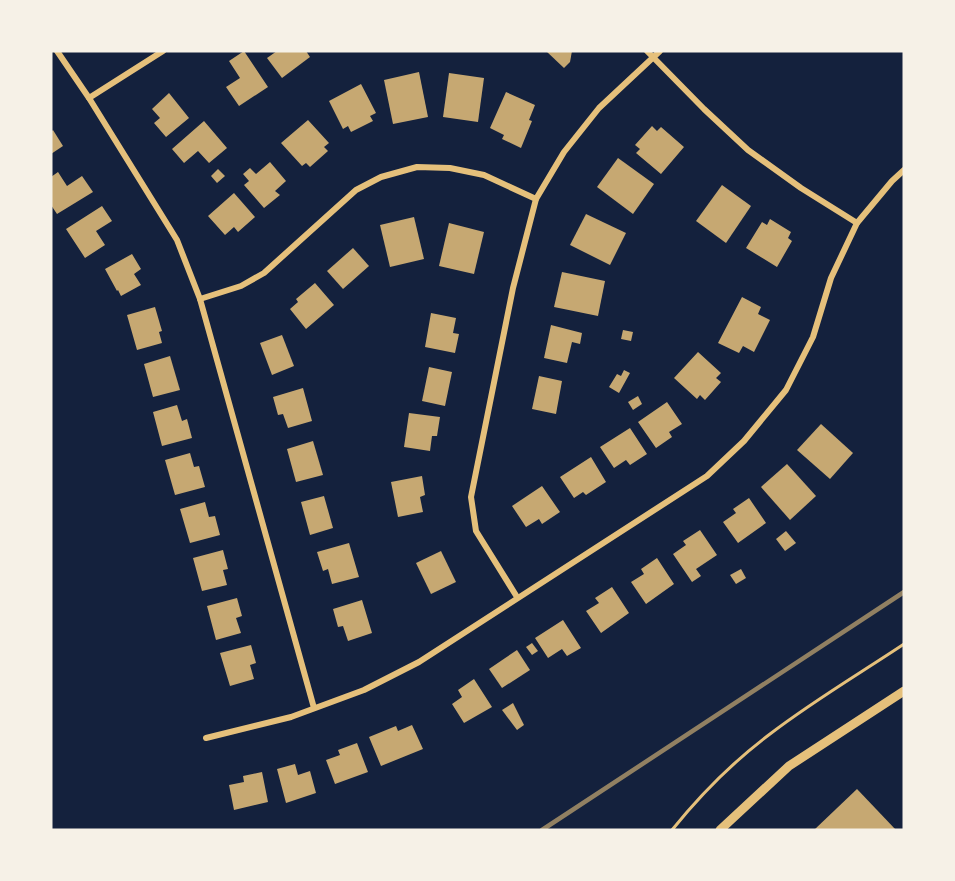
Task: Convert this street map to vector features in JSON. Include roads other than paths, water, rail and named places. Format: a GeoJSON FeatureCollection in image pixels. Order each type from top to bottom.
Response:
{"type":"FeatureCollection","features":[{"type":"Feature","properties":{"kind":"street"},"geometry":{"type":"LineString","coordinates":[[57,51],[89,98],[177,240],[200,299],[314,708]]}},
{"type":"Feature","properties":{"kind":"street"},"geometry":{"type":"LineString","coordinates":[[89,98],[163,51]]}},
{"type":"Feature","properties":{"kind":"street"},"geometry":{"type":"LineString","coordinates":[[647,51],[748,150],[801,188],[858,223]]}},
{"type":"Feature","properties":{"kind":"street"},"geometry":{"type":"LineString","coordinates":[[517,597],[476,531],[471,497],[513,288],[537,200],[564,152],[599,108],[660,51]]}},
{"type":"Feature","properties":{"kind":"street"},"geometry":{"type":"LineString","coordinates":[[200,299],[241,286],[264,273],[356,190],[381,177],[417,167],[450,168],[484,175],[537,200]]}},
{"type":"Feature","properties":{"kind":"street"},"geometry":{"type":"LineString","coordinates":[[206,738],[291,717],[364,690],[419,662],[707,476],[744,441],[786,390],[813,337],[831,278],[858,223],[892,181],[904,170]]}},
{"type":"Feature","properties":{"kind":"street"},"geometry":{"type":"LineString","coordinates":[[720,830],[789,766],[904,691]]}},
{"type":"Feature","properties":{"kind":"railway"},"geometry":{"type":"LineString","coordinates":[[542,830],[904,592]]}}]}
